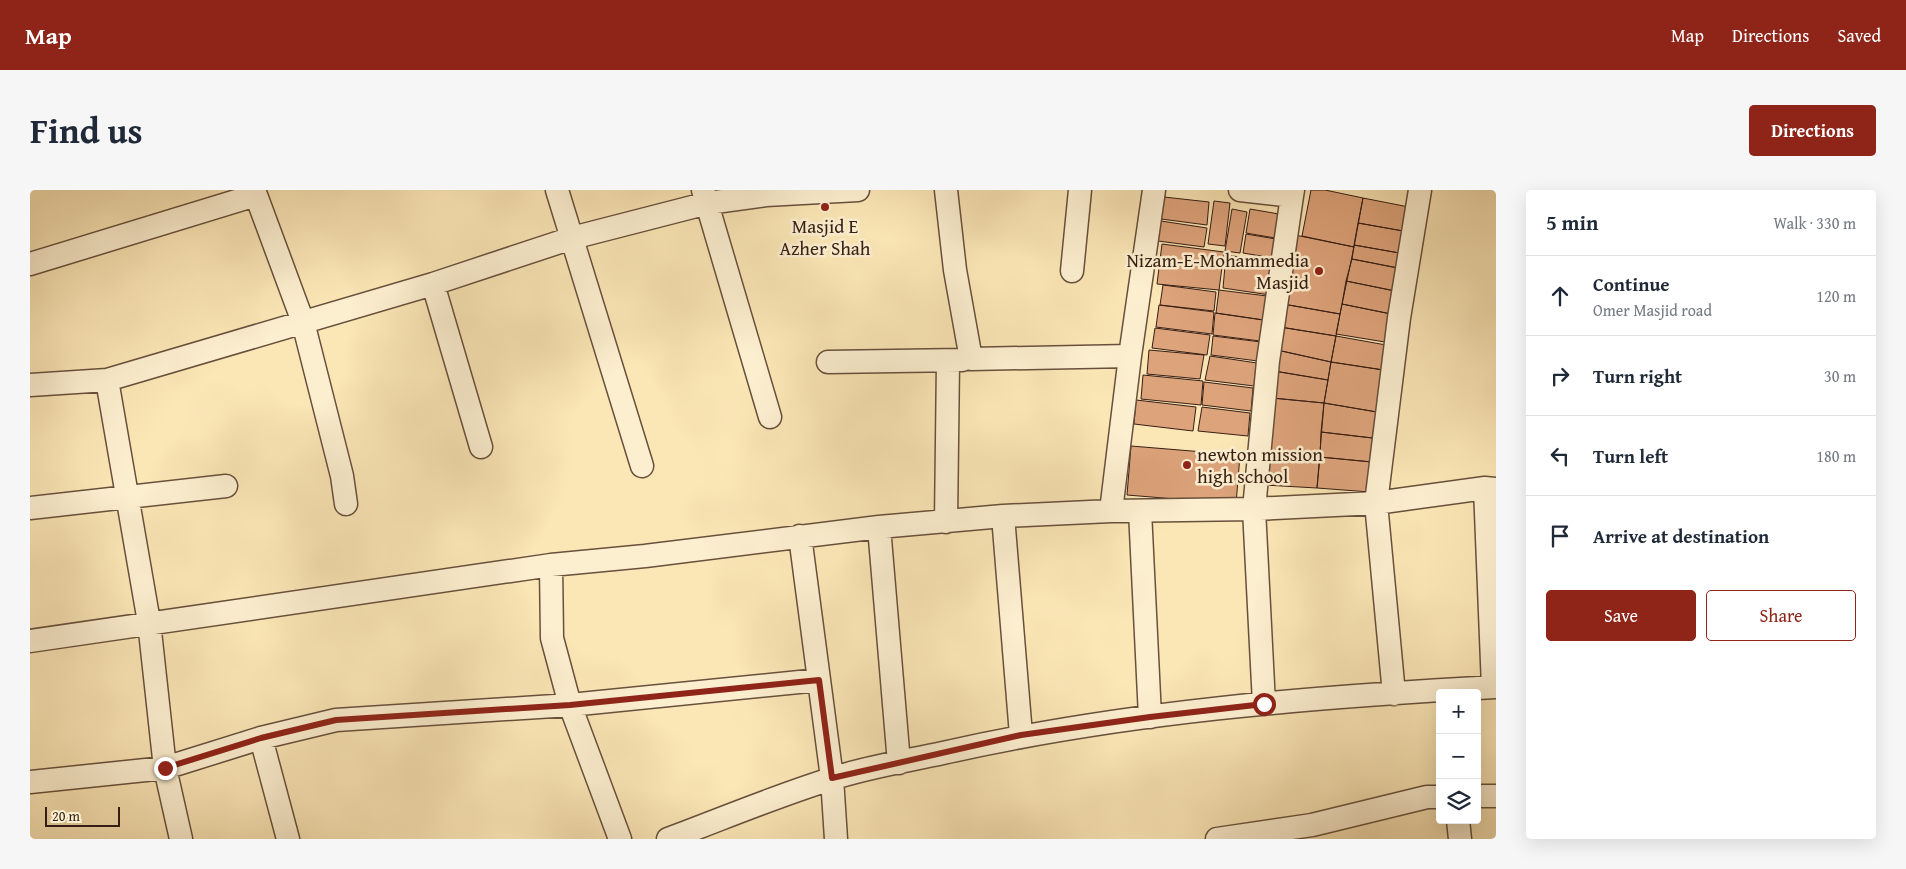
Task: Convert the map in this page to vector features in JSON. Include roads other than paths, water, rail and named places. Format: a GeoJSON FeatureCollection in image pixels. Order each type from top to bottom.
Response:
{"type":"FeatureCollection","features":[{"type":"Feature","properties":{"kind":"street"},"geometry":{"type":"LineString","coordinates":[[557,190],[642,466]]}},
{"type":"Feature","properties":{"kind":"street"},"geometry":{"type":"LineString","coordinates":[[30,385],[107,380],[433,284],[705,196],[765,192],[858,190]]}},
{"type":"Feature","properties":{"kind":"street"},"geometry":{"type":"LineString","coordinates":[[946,190],[955,270],[971,359]]}},
{"type":"Feature","properties":{"kind":"street"},"geometry":{"type":"LineString","coordinates":[[1072,271],[1080,190]]}},
{"type":"Feature","properties":{"kind":"street"},"geometry":{"type":"LineString","coordinates":[[1111,511],[1130,356],[1154,190]]}},
{"type":"Feature","properties":{"kind":"street"},"geometry":{"type":"LineString","coordinates":[[1240,190],[1292,193],[1268,361],[1254,509],[1264,704]]}},
{"type":"Feature","properties":{"kind":"street"},"geometry":{"type":"LineString","coordinates":[[1394,694],[1376,503],[1399,318],[1420,190]]}},
{"type":"Feature","properties":{"kind":"street"},"geometry":{"type":"LineString","coordinates":[[30,264],[256,195],[303,322],[342,476],[346,504]]}},
{"type":"Feature","properties":{"kind":"street"},"geometry":{"type":"LineString","coordinates":[[705,196],[770,418]]}},
{"type":"Feature","properties":{"kind":"street"},"geometry":{"type":"LineString","coordinates":[[433,284],[481,447]]}},
{"type":"Feature","properties":{"kind":"street"},"geometry":{"type":"LineString","coordinates":[[828,362],[1130,356]]}},
{"type":"Feature","properties":{"kind":"street"},"geometry":{"type":"LineString","coordinates":[[946,522],[948,361]]}},
{"type":"Feature","properties":{"kind":"street"},"geometry":{"type":"LineString","coordinates":[[107,380],[149,622],[165,768],[181,839]]}},
{"type":"Feature","properties":{"kind":"street"},"geometry":{"type":"LineString","coordinates":[[30,508],[226,486]]}},
{"type":"Feature","properties":{"kind":"street"},"geometry":{"type":"LineString","coordinates":[[30,641],[550,564],[645,556],[879,527],[1003,516],[1111,511],[1254,509],[1376,503],[1490,488],[1494,687],[1439,689],[1264,704],[1150,717],[1021,735],[832,778],[668,839]]}},
{"type":"Feature","properties":{"kind":"street"},"geometry":{"type":"LineString","coordinates":[[1140,511],[1150,717]]}},
{"type":"Feature","properties":{"kind":"street"},"geometry":{"type":"LineString","coordinates":[[1003,516],[1021,735]]}},
{"type":"Feature","properties":{"kind":"street"},"geometry":{"type":"LineString","coordinates":[[879,527],[899,763]]}},
{"type":"Feature","properties":{"kind":"street"},"geometry":{"type":"LineString","coordinates":[[800,536],[832,778],[836,839]]}},
{"type":"Feature","properties":{"kind":"street"},"geometry":{"type":"LineString","coordinates":[[550,564],[552,638],[570,705],[620,839]]}},
{"type":"Feature","properties":{"kind":"street"},"geometry":{"type":"LineString","coordinates":[[30,782],[165,768],[261,738],[336,720],[570,705],[819,680]]}},
{"type":"Feature","properties":{"kind":"street"},"geometry":{"type":"LineString","coordinates":[[261,738],[288,839]]}},
{"type":"Feature","properties":{"kind":"street"},"geometry":{"type":"LineString","coordinates":[[1481,796],[1496,796]]}},
{"type":"Feature","properties":{"kind":"street"},"geometry":{"type":"LineString","coordinates":[[1217,839],[1312,832],[1427,797],[1436,797]]}},
{"type":"Feature","properties":{"kind":"street"},"geometry":{"type":"LineString","coordinates":[[1458,824],[1460,839]]}},
{"type":"Feature","properties":{"kind":"place","name":"Masjid E Azher Shah"},"geometry":{"type":"Point","coordinates":[825,207]}},
{"type":"Feature","properties":{"kind":"place","name":"Nizam-E-Mohammedia Masjid"},"geometry":{"type":"Point","coordinates":[1319,271]}},
{"type":"Feature","properties":{"kind":"place","name":"newton mission high school"},"geometry":{"type":"Point","coordinates":[1187,465]}}]}
